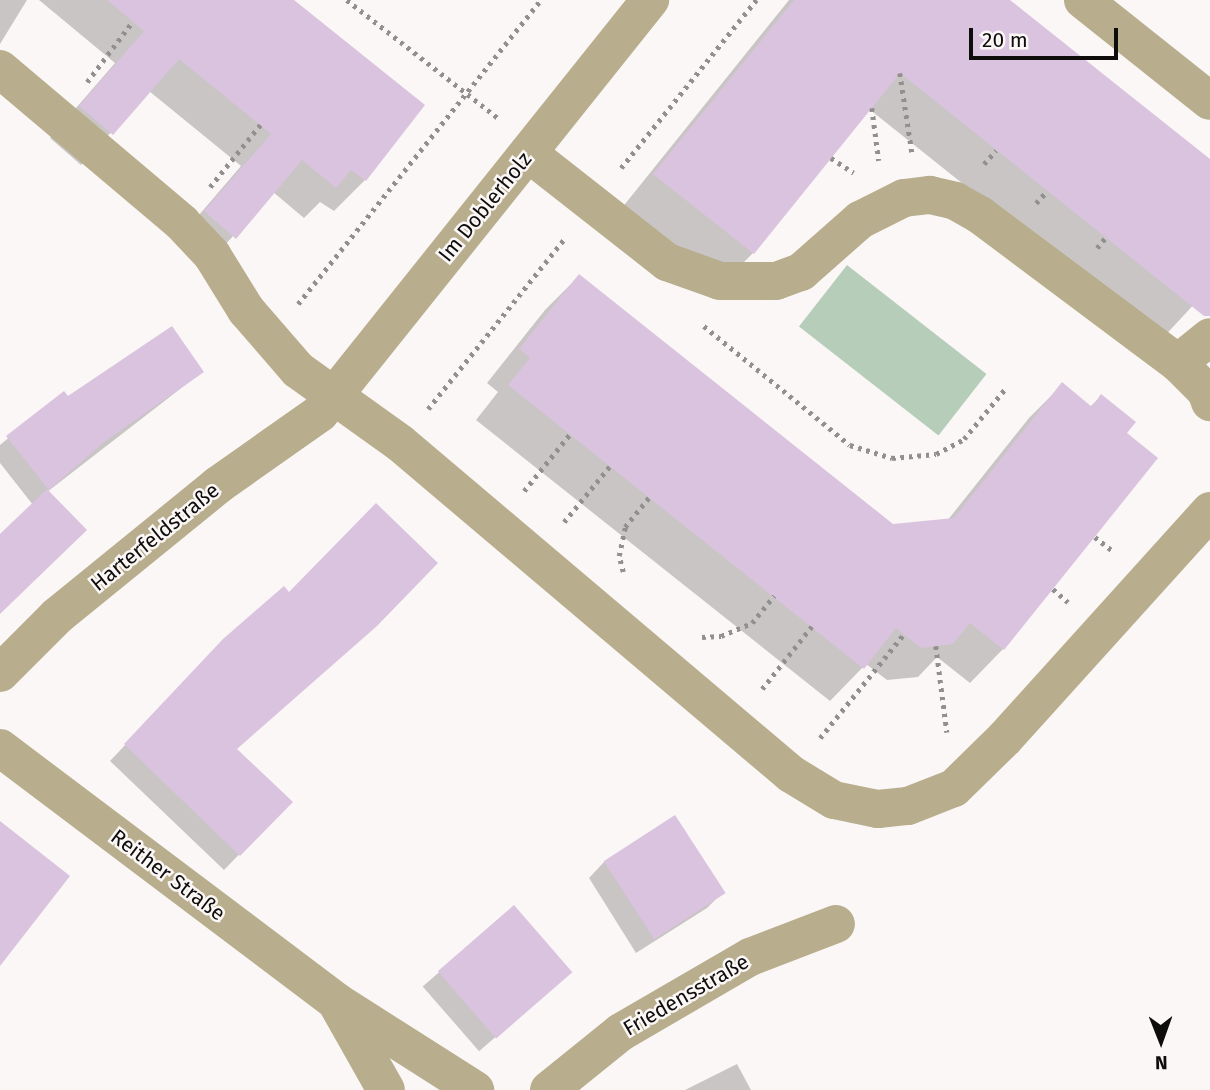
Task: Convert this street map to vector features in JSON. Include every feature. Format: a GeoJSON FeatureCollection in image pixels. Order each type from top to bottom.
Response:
{"type":"FeatureCollection","features":[{"type":"Feature","properties":{"kind":"street"},"geometry":{"type":"LineString","coordinates":[[1083,0],[1210,101]]}},
{"type":"Feature","properties":{"kind":"street"},"geometry":{"type":"LineString","coordinates":[[1104,0],[1124,33]]}},
{"type":"Feature","properties":{"kind":"street","name":"Im Doblerholz"},"geometry":{"type":"LineString","coordinates":[[327,405],[531,149],[636,5]]}},
{"type":"Feature","properties":{"kind":"street"},"geometry":{"type":"LineString","coordinates":[[0,69],[182,223],[212,255],[269,340],[327,405],[400,443],[791,774],[834,800],[878,809],[908,806],[954,788],[1023,719],[1210,511]]}},
{"type":"Feature","properties":{"kind":"street"},"geometry":{"type":"LineString","coordinates":[[531,149],[667,262],[720,282],[776,281],[801,272],[860,219],[885,205],[919,196],[955,201],[980,215],[1178,363],[1206,391],[1210,402]]}},
{"type":"Feature","properties":{"kind":"street"},"geometry":{"type":"LineString","coordinates":[[1178,363],[1210,337]]}},
{"type":"Feature","properties":{"kind":"street","name":"Harterfeldstraße"},"geometry":{"type":"LineString","coordinates":[[0,673],[57,617],[207,494],[327,405]]}},
{"type":"Feature","properties":{"kind":"street","name":"Reither Straße"},"geometry":{"type":"LineString","coordinates":[[0,748],[337,1002],[475,1090]]}},
{"type":"Feature","properties":{"kind":"street","name":"Friedensstraße"},"geometry":{"type":"LineString","coordinates":[[549,1090],[621,1032],[750,957],[836,924]]}},
{"type":"Feature","properties":{"kind":"street","name":"Reither Straße"},"geometry":{"type":"LineString","coordinates":[[337,1002],[386,1090]]}},
{"type":"Feature","properties":{"kind":"path"},"geometry":{"type":"LineString","coordinates":[[347,0],[467,93],[531,149]]}},
{"type":"Feature","properties":{"kind":"path"},"geometry":{"type":"LineString","coordinates":[[269,340],[541,0]]}},
{"type":"Feature","properties":{"kind":"path"},"geometry":{"type":"LineString","coordinates":[[58,118],[133,21]]}},
{"type":"Feature","properties":{"kind":"path"},"geometry":{"type":"LineString","coordinates":[[900,73],[919,196]]}},
{"type":"Feature","properties":{"kind":"path"},"geometry":{"type":"LineString","coordinates":[[872,108],[880,168]]}},
{"type":"Feature","properties":{"kind":"path"},"geometry":{"type":"LineString","coordinates":[[182,223],[260,125]]}},
{"type":"Feature","properties":{"kind":"path"},"geometry":{"type":"LineString","coordinates":[[695,319],[850,445],[892,458],[936,454],[964,439],[1005,389]]}},
{"type":"Feature","properties":{"kind":"path"},"geometry":{"type":"LineString","coordinates":[[497,524],[570,434]]}},
{"type":"Feature","properties":{"kind":"path"},"geometry":{"type":"LineString","coordinates":[[591,489],[610,466]]}},
{"type":"Feature","properties":{"kind":"path"},"geometry":{"type":"LineString","coordinates":[[613,623],[628,604],[620,540],[625,527],[649,497]]}},
{"type":"Feature","properties":{"kind":"path"},"geometry":{"type":"LineString","coordinates":[[652,657],[673,639],[721,636],[738,630],[752,622],[774,596]]}},
{"type":"Feature","properties":{"kind":"path"},"geometry":{"type":"LineString","coordinates":[[793,650],[812,626]]}},
{"type":"Feature","properties":{"kind":"path"},"geometry":{"type":"LineString","coordinates":[[791,774],[904,634]]}},
{"type":"Feature","properties":{"kind":"path"},"geometry":{"type":"LineString","coordinates":[[936,646],[954,788]]}},
{"type":"Feature","properties":{"kind":"green space"},"geometry":{"type":"Polygon","coordinates":[[[847,265],[986,374],[938,435],[799,326],[847,265]]]}},
{"type":"Feature","properties":{"kind":"building"},"geometry":{"type":"Polygon","coordinates":[[[107,0],[294,0],[425,105],[366,181],[351,170],[336,188],[302,160],[236,239],[204,211],[271,134],[179,59],[113,135],[79,106],[144,31],[107,0]]]}},
{"type":"Feature","properties":{"kind":"building"},"geometry":{"type":"Polygon","coordinates":[[[794,0],[1010,0],[1210,159],[1210,316],[1204,316],[900,73],[754,254],[653,174],[794,0]]]}},
{"type":"Feature","properties":{"kind":"building"},"geometry":{"type":"Polygon","coordinates":[[[579,274],[893,524],[954,518],[1062,382],[1092,407],[1101,394],[1136,422],[1127,433],[1158,458],[1004,650],[970,623],[953,644],[921,648],[896,628],[864,669],[508,385],[530,358],[519,349],[579,274]]]}},
{"type":"Feature","properties":{"kind":"building"},"geometry":{"type":"Polygon","coordinates":[[[172,326],[204,372],[104,442],[49,490],[6,436],[64,391],[68,396],[172,326]]]}},
{"type":"Feature","properties":{"kind":"building"},"geometry":{"type":"Polygon","coordinates":[[[47,489],[87,530],[0,614],[0,534],[47,489]]]}},
{"type":"Feature","properties":{"kind":"building"},"geometry":{"type":"Polygon","coordinates":[[[376,503],[438,563],[377,626],[237,749],[293,802],[240,856],[124,744],[223,639],[284,586],[289,592],[376,503]]]}},
{"type":"Feature","properties":{"kind":"building"},"geometry":{"type":"Polygon","coordinates":[[[675,815],[726,893],[654,939],[604,861],[675,815]]]}},
{"type":"Feature","properties":{"kind":"building"},"geometry":{"type":"Polygon","coordinates":[[[0,821],[70,876],[0,966],[0,821]]]}},
{"type":"Feature","properties":{"kind":"building"},"geometry":{"type":"Polygon","coordinates":[[[514,905],[572,972],[496,1038],[438,971],[514,905]]]}}]}
